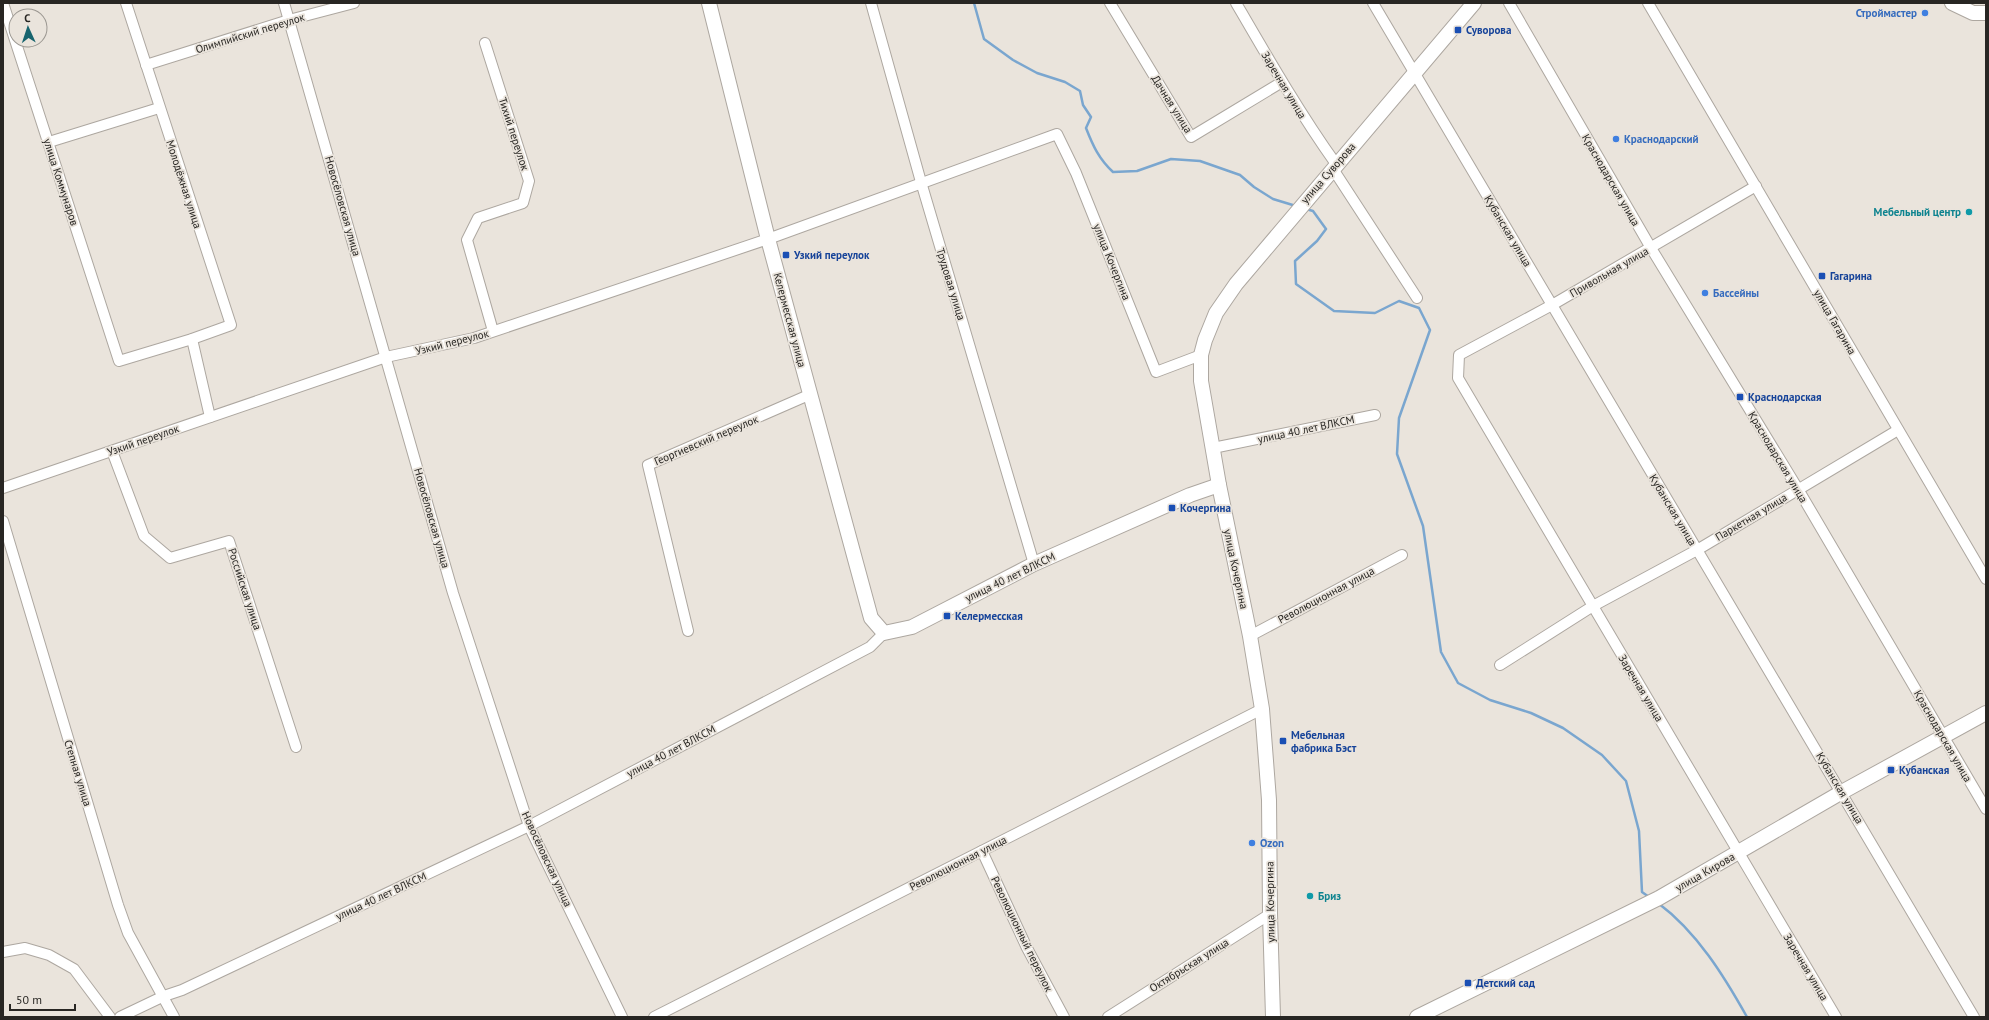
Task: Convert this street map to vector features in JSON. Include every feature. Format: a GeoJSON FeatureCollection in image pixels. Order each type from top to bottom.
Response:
{"type":"FeatureCollection","features":[{"type":"Feature","properties":{"kind":"street","name":"улица Коммунаров"},"geometry":{"type":"LineString","coordinates":[[3,3],[119,361]]}},
{"type":"Feature","properties":{"kind":"street","name":"Молодёжная улица"},"geometry":{"type":"LineString","coordinates":[[119,361],[192,339],[231,325],[126,3]]}},
{"type":"Feature","properties":{"kind":"street","name":"Новосёловская улица"},"geometry":{"type":"LineString","coordinates":[[284,3],[453,593],[529,826],[622,1017]]}},
{"type":"Feature","properties":{"kind":"street","name":"Олимпийский переулок"},"geometry":{"type":"LineString","coordinates":[[146,65],[289,20],[354,3]]}},
{"type":"Feature","properties":{"kind":"street","name":"Келермесская улица"},"geometry":{"type":"LineString","coordinates":[[709,3],[768,239],[871,618],[884,632]]}},
{"type":"Feature","properties":{"kind":"street","name":"Трудовая улица"},"geometry":{"type":"LineString","coordinates":[[871,3],[921,182],[1034,564]]}},
{"type":"Feature","properties":{"kind":"street","name":"Дачная улица"},"geometry":{"type":"LineString","coordinates":[[1110,3],[1191,137],[1282,82]]}},
{"type":"Feature","properties":{"kind":"street","name":"Заречная улица"},"geometry":{"type":"LineString","coordinates":[[1236,3],[1282,82],[1417,298]]}},
{"type":"Feature","properties":{"kind":"street","name":"Кубанская улица"},"geometry":{"type":"LineString","coordinates":[[1373,3],[1974,1017]]}},
{"type":"Feature","properties":{"kind":"street","name":"улица Суворова"},"geometry":{"type":"LineString","coordinates":[[1201,355],[1216,313],[1236,284],[1310,194],[1474,3]]}},
{"type":"Feature","properties":{"kind":"street","name":"Краснодарская улица"},"geometry":{"type":"LineString","coordinates":[[1509,3],[1650,248],[1798,489],[1986,809]]}},
{"type":"Feature","properties":{"kind":"street","name":"улица Гагарина"},"geometry":{"type":"LineString","coordinates":[[1648,3],[1986,579]]}},
{"type":"Feature","properties":{"kind":"street"},"geometry":{"type":"LineString","coordinates":[[1952,3],[1973,13],[1986,13]]}},
{"type":"Feature","properties":{"kind":"street","name":"Тихий переулок"},"geometry":{"type":"LineString","coordinates":[[485,43],[529,181],[523,203],[478,218],[467,240],[493,331]]}},
{"type":"Feature","properties":{"kind":"street"},"geometry":{"type":"LineString","coordinates":[[48,142],[159,108]]}},
{"type":"Feature","properties":{"kind":"street","name":"Узкий переулок"},"geometry":{"type":"LineString","coordinates":[[3,488],[386,357],[474,338],[768,239],[921,182],[1057,134]]}},
{"type":"Feature","properties":{"kind":"street","name":"улица Кочергина"},"geometry":{"type":"LineString","coordinates":[[1057,134],[1076,173],[1156,372],[1201,355],[1201,381],[1219,485],[1250,636],[1262,709],[1269,800],[1273,1017]]}},
{"type":"Feature","properties":{"kind":"street","name":"Привольная улица"},"geometry":{"type":"LineString","coordinates":[[1459,355],[1552,305],[1756,186]]}},
{"type":"Feature","properties":{"kind":"street"},"geometry":{"type":"LineString","coordinates":[[192,339],[210,417]]}},
{"type":"Feature","properties":{"kind":"street","name":"Заречная улица"},"geometry":{"type":"LineString","coordinates":[[1459,355],[1458,378],[1836,1017]]}},
{"type":"Feature","properties":{"kind":"street","name":"Георгиевский переулок"},"geometry":{"type":"LineString","coordinates":[[688,631],[648,465],[811,394]]}},
{"type":"Feature","properties":{"kind":"street","name":"улица 40 лет ВЛКСМ"},"geometry":{"type":"LineString","coordinates":[[1213,448],[1375,415]]}},
{"type":"Feature","properties":{"kind":"street","name":"Паркетная улица"},"geometry":{"type":"LineString","coordinates":[[1500,665],[1593,606],[1697,550],[1898,430]]}},
{"type":"Feature","properties":{"kind":"street","name":"Российская улица"},"geometry":{"type":"LineString","coordinates":[[112,451],[144,536],[170,558],[230,541],[296,747]]}},
{"type":"Feature","properties":{"kind":"street","name":"улица 40 лет ВЛКСМ"},"geometry":{"type":"LineString","coordinates":[[120,1017],[164,996],[182,990],[529,826],[870,647],[884,632],[912,627],[1034,564],[1190,495],[1219,485]]}},
{"type":"Feature","properties":{"kind":"street","name":"Степная улица"},"geometry":{"type":"LineString","coordinates":[[3,521],[118,905],[128,933],[164,996],[174,1017]]}},
{"type":"Feature","properties":{"kind":"street","name":"Революционная улица"},"geometry":{"type":"LineString","coordinates":[[1250,636],[1402,555]]}},
{"type":"Feature","properties":{"kind":"street","name":"Революционная улица"},"geometry":{"type":"LineString","coordinates":[[654,1017],[1262,709]]}},
{"type":"Feature","properties":{"kind":"street","name":"улица Кирова"},"geometry":{"type":"LineString","coordinates":[[1417,1017],[1659,898],[1842,792],[1986,713]]}},
{"type":"Feature","properties":{"kind":"street","name":"Революционный переулок"},"geometry":{"type":"LineString","coordinates":[[982,851],[1027,948],[1064,1017]]}},
{"type":"Feature","properties":{"kind":"street","name":"Октябрьская улица"},"geometry":{"type":"LineString","coordinates":[[1108,1017],[1270,914]]}},
{"type":"Feature","properties":{"kind":"street"},"geometry":{"type":"LineString","coordinates":[[3,952],[25,948],[49,955],[74,969],[110,1017]]}},
{"type":"Feature","properties":{"kind":"waterway"},"geometry":{"type":"LineString","coordinates":[[974,3],[984,39],[1013,60],[1037,73],[1065,82],[1080,91],[1083,105],[1091,117],[1086,128],[1100,157],[1113,172],[1137,171],[1171,159],[1200,161],[1240,175],[1254,187],[1273,199],[1296,206]]}},
{"type":"Feature","properties":{"kind":"waterway"},"geometry":{"type":"LineString","coordinates":[[1306,209],[1313,211],[1326,229],[1317,241],[1295,261],[1296,284],[1334,311],[1375,313],[1399,301],[1419,308],[1430,330],[1399,418],[1397,454],[1423,526],[1441,652],[1458,683],[1490,700],[1531,713],[1563,728],[1602,755],[1626,781],[1639,831],[1642,892],[1649,897]]}},
{"type":"Feature","properties":{"kind":"waterway"},"geometry":{"type":"LineString","coordinates":[[1658,903],[1685,927],[1697,941],[1729,986],[1747,1017]]}},
{"type":"Feature","properties":{"kind":"place","name":"Строймастер"},"geometry":{"type":"Point","coordinates":[1925,13]}},
{"type":"Feature","properties":{"kind":"place","name":"Суворова"},"geometry":{"type":"Point","coordinates":[1458,30]}},
{"type":"Feature","properties":{"kind":"place","name":"Краснодарский"},"geometry":{"type":"Point","coordinates":[1616,139]}},
{"type":"Feature","properties":{"kind":"place","name":"Мебельный центр"},"geometry":{"type":"Point","coordinates":[1969,212]}},
{"type":"Feature","properties":{"kind":"place","name":"Узкий переулок"},"geometry":{"type":"Point","coordinates":[786,255]}},
{"type":"Feature","properties":{"kind":"place","name":"Гагарина"},"geometry":{"type":"Point","coordinates":[1822,276]}},
{"type":"Feature","properties":{"kind":"place","name":"Бассейны"},"geometry":{"type":"Point","coordinates":[1705,293]}},
{"type":"Feature","properties":{"kind":"place","name":"Краснодарская"},"geometry":{"type":"Point","coordinates":[1740,397]}},
{"type":"Feature","properties":{"kind":"place","name":"Кочергина"},"geometry":{"type":"Point","coordinates":[1172,508]}},
{"type":"Feature","properties":{"kind":"place","name":"Келермесская"},"geometry":{"type":"Point","coordinates":[947,616]}},
{"type":"Feature","properties":{"kind":"place","name":"Мебельная фабрика Бэст"},"geometry":{"type":"Point","coordinates":[1283,741]}},
{"type":"Feature","properties":{"kind":"place","name":"Кубанская"},"geometry":{"type":"Point","coordinates":[1891,770]}},
{"type":"Feature","properties":{"kind":"place","name":"Ozon"},"geometry":{"type":"Point","coordinates":[1252,843]}},
{"type":"Feature","properties":{"kind":"place","name":"Бриз"},"geometry":{"type":"Point","coordinates":[1310,896]}},
{"type":"Feature","properties":{"kind":"place","name":"Детский сад"},"geometry":{"type":"Point","coordinates":[1468,983]}}]}
